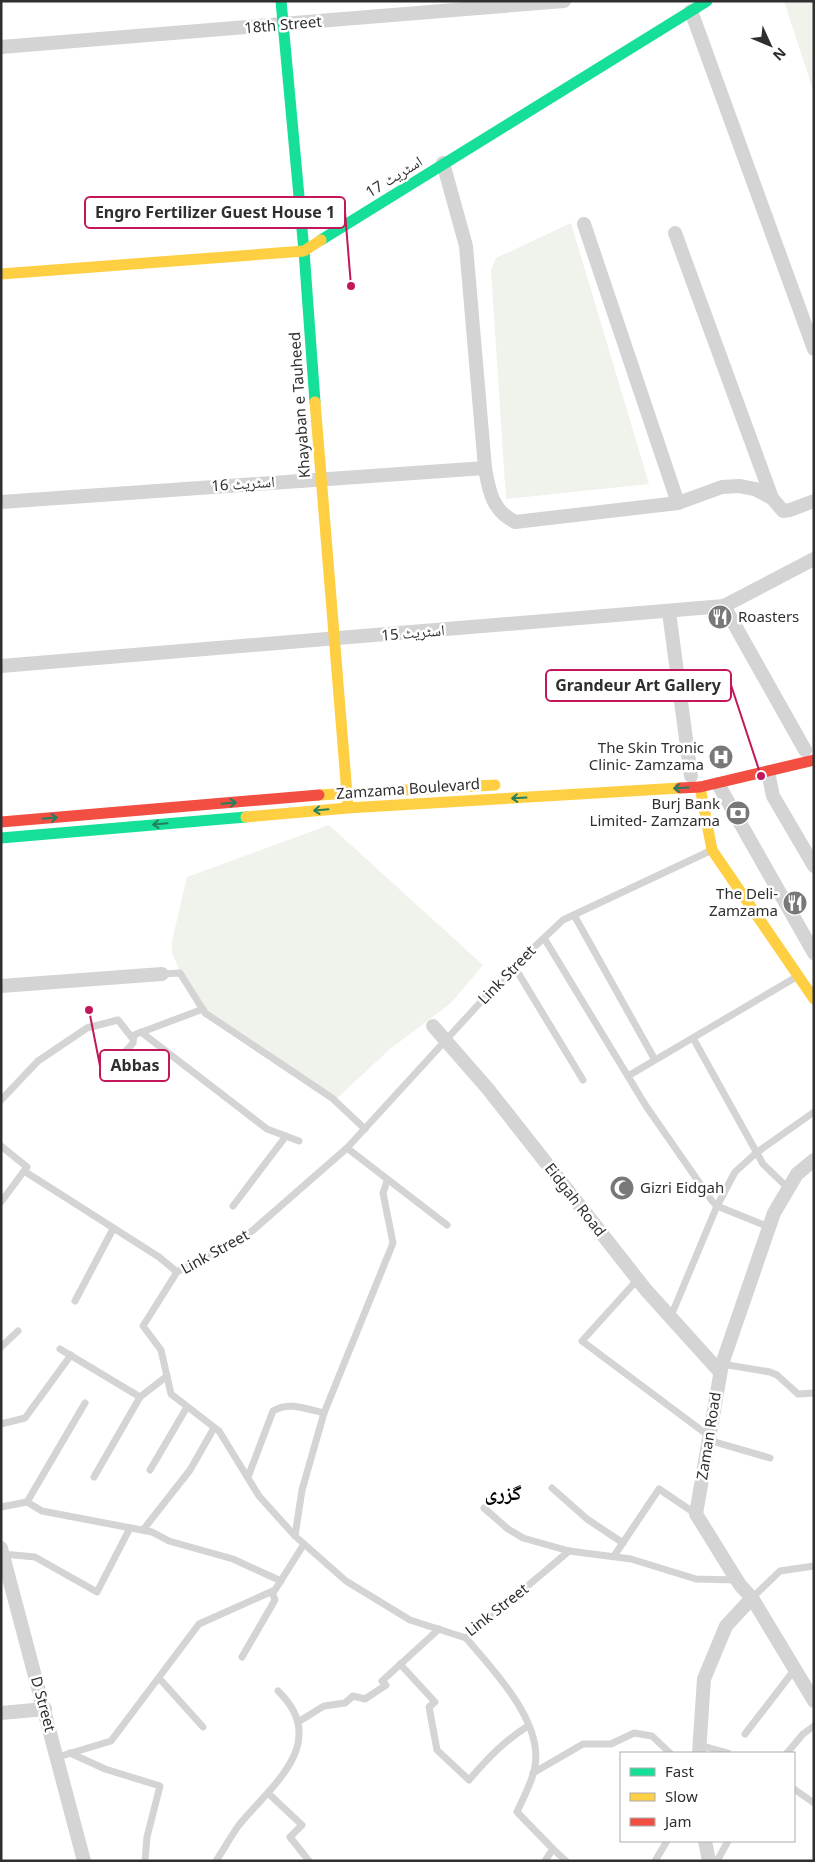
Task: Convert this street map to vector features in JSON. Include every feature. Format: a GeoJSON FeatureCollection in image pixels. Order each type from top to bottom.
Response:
{"type":"FeatureCollection","features":[{"type":"Feature","properties":{"kind":"street","name":"Khayaban e Tauheed"},"geometry":{"type":"LineString","coordinates":[[281,1],[304,250],[332,639],[348,808]]}},
{"type":"Feature","properties":{"kind":"street","name":"18th Street"},"geometry":{"type":"LineString","coordinates":[[1,47],[564,1]]}},
{"type":"Feature","properties":{"kind":"street","name":"اسٹریٹ 17"},"geometry":{"type":"LineString","coordinates":[[1,274],[304,250],[707,1]]}},
{"type":"Feature","properties":{"kind":"street"},"geometry":{"type":"LineString","coordinates":[[691,11],[814,349]]}},
{"type":"Feature","properties":{"kind":"street"},"geometry":{"type":"LineString","coordinates":[[443,163],[466,246],[485,468],[491,498],[506,517],[515,522],[678,503],[722,487],[739,486],[755,489],[772,498]]}},
{"type":"Feature","properties":{"kind":"street"},"geometry":{"type":"LineString","coordinates":[[584,224],[678,503]]}},
{"type":"Feature","properties":{"kind":"street"},"geometry":{"type":"LineString","coordinates":[[675,233],[772,498],[783,511],[814,501]]}},
{"type":"Feature","properties":{"kind":"street","name":"اسٹریٹ 16"},"geometry":{"type":"LineString","coordinates":[[1,502],[485,468]]}},
{"type":"Feature","properties":{"kind":"street","name":"اسٹریٹ 15"},"geometry":{"type":"LineString","coordinates":[[1,666],[724,606],[813,563]]}},
{"type":"Feature","properties":{"kind":"street"},"geometry":{"type":"LineString","coordinates":[[662,777],[691,776],[811,752],[724,606]]}},
{"type":"Feature","properties":{"kind":"street"},"geometry":{"type":"LineString","coordinates":[[669,612],[691,776]]}},
{"type":"Feature","properties":{"kind":"street","name":"Zamzama Boulevard"},"geometry":{"type":"LineString","coordinates":[[1,838],[348,808],[700,787],[768,772],[811,752]]}},
{"type":"Feature","properties":{"kind":"street"},"geometry":{"type":"LineString","coordinates":[[768,772],[773,796],[814,866]]}},
{"type":"Feature","properties":{"kind":"street"},"geometry":{"type":"LineString","coordinates":[[718,784],[814,953]]}},
{"type":"Feature","properties":{"kind":"street","name":"Zamzama Boulevard"},"geometry":{"type":"LineString","coordinates":[[1,822],[346,793],[504,785]]}},
{"type":"Feature","properties":{"kind":"street"},"geometry":{"type":"LineString","coordinates":[[700,787],[712,850],[814,999]]}},
{"type":"Feature","properties":{"kind":"street"},"geometry":{"type":"LineString","coordinates":[[1,986],[162,974]]}},
{"type":"Feature","properties":{"kind":"street","name":"Eidgah Road"},"geometry":{"type":"LineString","coordinates":[[433,1026],[488,1090],[638,1279],[670,1316],[721,1368]]}},
{"type":"Feature","properties":{"kind":"street","name":"Zaman Road"},"geometry":{"type":"LineString","coordinates":[[696,1514],[721,1368],[769,1227],[798,1174],[814,1160]]}},
{"type":"Feature","properties":{"kind":"street"},"geometry":{"type":"LineString","coordinates":[[696,1514],[737,1580],[752,1598],[814,1701]]}},
{"type":"Feature","properties":{"kind":"street","name":"D Street"},"geometry":{"type":"LineString","coordinates":[[2,1551],[45,1709],[64,1755],[84,1861]]}},
{"type":"Feature","properties":{"kind":"street"},"geometry":{"type":"LineString","coordinates":[[699,1749],[704,1679],[726,1626],[752,1598]]}},
{"type":"Feature","properties":{"kind":"street"},"geometry":{"type":"LineString","coordinates":[[1,1713],[45,1709]]}},
{"type":"Feature","properties":{"kind":"street"},"geometry":{"type":"LineString","coordinates":[[705,1842],[709,1861]]}},
{"type":"Feature","properties":{"kind":"lane","name":"Link Street"},"geometry":{"type":"LineString","coordinates":[[569,1551],[466,1638],[410,1620],[346,1581],[295,1536],[259,1496],[218,1431],[171,1394],[161,1350],[143,1326],[177,1272],[252,1231],[348,1148],[514,966],[563,920],[712,850]]}},
{"type":"Feature","properties":{"kind":"lane"},"geometry":{"type":"LineString","coordinates":[[574,915],[655,1060]]}},
{"type":"Feature","properties":{"kind":"lane"},"geometry":{"type":"LineString","coordinates":[[544,938],[646,1106],[717,1206],[769,1227]]}},
{"type":"Feature","properties":{"kind":"lane"},"geometry":{"type":"LineString","coordinates":[[514,966],[583,1080]]}},
{"type":"Feature","properties":{"kind":"lane"},"geometry":{"type":"LineString","coordinates":[[162,974],[180,973],[203,1009],[332,1098],[365,1129]]}},
{"type":"Feature","properties":{"kind":"lane"},"geometry":{"type":"LineString","coordinates":[[628,1076],[798,976]]}},
{"type":"Feature","properties":{"kind":"lane"},"geometry":{"type":"LineString","coordinates":[[116,1062],[134,1035],[203,1009]]}},
{"type":"Feature","properties":{"kind":"lane"},"geometry":{"type":"LineString","coordinates":[[1,1100],[38,1061],[87,1028],[118,1020],[133,1039]]}},
{"type":"Feature","properties":{"kind":"lane"},"geometry":{"type":"LineString","coordinates":[[141,1032],[267,1130],[299,1141]]}},
{"type":"Feature","properties":{"kind":"lane"},"geometry":{"type":"LineString","coordinates":[[693,1038],[763,1164],[789,1188]]}},
{"type":"Feature","properties":{"kind":"lane"},"geometry":{"type":"LineString","coordinates":[[670,1316],[717,1206],[735,1172],[756,1153],[814,1112]]}},
{"type":"Feature","properties":{"kind":"lane"},"geometry":{"type":"LineString","coordinates":[[233,1206],[286,1136]]}},
{"type":"Feature","properties":{"kind":"lane"},"geometry":{"type":"LineString","coordinates":[[1,1146],[27,1167],[1,1202]]}},
{"type":"Feature","properties":{"kind":"lane"},"geometry":{"type":"LineString","coordinates":[[348,1148],[387,1181],[447,1225]]}},
{"type":"Feature","properties":{"kind":"lane"},"geometry":{"type":"LineString","coordinates":[[24,1171],[159,1257],[177,1272]]}},
{"type":"Feature","properties":{"kind":"lane"},"geometry":{"type":"LineString","coordinates":[[295,1536],[302,1490],[324,1412],[393,1243],[383,1193],[387,1181]]}},
{"type":"Feature","properties":{"kind":"lane"},"geometry":{"type":"LineString","coordinates":[[75,1300],[113,1229]]}},
{"type":"Feature","properties":{"kind":"lane"},"geometry":{"type":"LineString","coordinates":[[638,1279],[582,1341],[708,1438],[770,1458]]}},
{"type":"Feature","properties":{"kind":"lane"},"geometry":{"type":"LineString","coordinates":[[1,1347],[18,1331]]}},
{"type":"Feature","properties":{"kind":"lane"},"geometry":{"type":"LineString","coordinates":[[60,1349],[140,1397]]}},
{"type":"Feature","properties":{"kind":"lane"},"geometry":{"type":"LineString","coordinates":[[1,1424],[25,1418],[71,1356]]}},
{"type":"Feature","properties":{"kind":"lane"},"geometry":{"type":"LineString","coordinates":[[721,1368],[770,1372],[798,1394],[814,1393]]}},
{"type":"Feature","properties":{"kind":"lane"},"geometry":{"type":"LineString","coordinates":[[94,1477],[140,1397],[167,1376]]}},
{"type":"Feature","properties":{"kind":"lane"},"geometry":{"type":"LineString","coordinates":[[27,1502],[85,1403]]}},
{"type":"Feature","properties":{"kind":"lane"},"geometry":{"type":"LineString","coordinates":[[150,1470],[186,1406]]}},
{"type":"Feature","properties":{"kind":"lane"},"geometry":{"type":"LineString","coordinates":[[248,1477],[273,1411],[281,1406],[294,1406],[324,1412]]}},
{"type":"Feature","properties":{"kind":"lane"},"geometry":{"type":"LineString","coordinates":[[143,1530],[190,1470],[214,1428]]}},
{"type":"Feature","properties":{"kind":"lane"},"geometry":{"type":"LineString","coordinates":[[552,1488],[587,1519],[623,1543]]}},
{"type":"Feature","properties":{"kind":"lane"},"geometry":{"type":"LineString","coordinates":[[614,1556],[659,1489],[696,1514]]}},
{"type":"Feature","properties":{"kind":"lane"},"geometry":{"type":"LineString","coordinates":[[1,1506],[27,1502],[42,1511],[152,1532],[169,1541],[233,1559],[281,1581]]}},
{"type":"Feature","properties":{"kind":"lane"},"geometry":{"type":"LineString","coordinates":[[484,1508],[508,1529],[523,1538],[569,1551],[631,1559],[696,1579],[737,1580]]}},
{"type":"Feature","properties":{"kind":"lane"},"geometry":{"type":"LineString","coordinates":[[2,1551],[35,1557],[97,1592],[130,1528]]}},
{"type":"Feature","properties":{"kind":"lane"},"geometry":{"type":"LineString","coordinates":[[64,1755],[111,1741],[199,1624],[276,1590],[304,1544]]}},
{"type":"Feature","properties":{"kind":"lane"},"geometry":{"type":"LineString","coordinates":[[752,1598],[780,1571],[814,1566]]}},
{"type":"Feature","properties":{"kind":"lane"},"geometry":{"type":"LineString","coordinates":[[242,1657],[275,1600],[272,1592]]}},
{"type":"Feature","properties":{"kind":"lane"},"geometry":{"type":"LineString","coordinates":[[298,1722],[324,1706],[345,1703],[354,1696],[365,1699],[386,1685],[382,1681],[439,1629]]}},
{"type":"Feature","properties":{"kind":"lane"},"geometry":{"type":"LineString","coordinates":[[466,1638],[511,1692],[536,1741],[535,1766],[517,1812],[566,1861]]}},
{"type":"Feature","properties":{"kind":"lane"},"geometry":{"type":"LineString","coordinates":[[400,1664],[435,1702],[429,1707],[437,1750],[469,1780],[489,1757],[512,1736],[528,1726]]}},
{"type":"Feature","properties":{"kind":"lane"},"geometry":{"type":"LineString","coordinates":[[745,1734],[796,1669]]}},
{"type":"Feature","properties":{"kind":"lane"},"geometry":{"type":"LineString","coordinates":[[158,1678],[203,1727]]}},
{"type":"Feature","properties":{"kind":"lane"},"geometry":{"type":"LineString","coordinates":[[216,1861],[239,1826],[269,1794],[295,1754],[301,1736],[296,1712],[278,1691]]}},
{"type":"Feature","properties":{"kind":"lane"},"geometry":{"type":"LineString","coordinates":[[788,1752],[802,1734],[814,1726]]}},
{"type":"Feature","properties":{"kind":"lane"},"geometry":{"type":"LineString","coordinates":[[533,1773],[583,1744],[611,1744],[634,1733],[652,1736],[669,1752]]}},
{"type":"Feature","properties":{"kind":"lane"},"geometry":{"type":"LineString","coordinates":[[699,1749],[721,1752]]}},
{"type":"Feature","properties":{"kind":"lane"},"geometry":{"type":"LineString","coordinates":[[64,1755],[160,1786],[147,1837],[145,1861]]}},
{"type":"Feature","properties":{"kind":"lane"},"geometry":{"type":"LineString","coordinates":[[795,1790],[814,1802]]}},
{"type":"Feature","properties":{"kind":"lane"},"geometry":{"type":"LineString","coordinates":[[269,1794],[302,1825],[290,1837],[309,1861]]}},
{"type":"Feature","properties":{"kind":"lane"},"geometry":{"type":"LineString","coordinates":[[655,1861],[666,1842]]}},
{"type":"Feature","properties":{"kind":"lane"},"geometry":{"type":"LineString","coordinates":[[717,1861],[727,1842]]}},
{"type":"Feature","properties":{"kind":"lane"},"geometry":{"type":"LineString","coordinates":[[545,1861],[553,1849]]}},
{"type":"Feature","properties":{"kind":"shaded area"},"geometry":{"type":"Polygon","coordinates":[[[784,1],[814,1],[814,93],[784,1]]]}},
{"type":"Feature","properties":{"kind":"shaded area"},"geometry":{"type":"Polygon","coordinates":[[[571,223],[649,484],[506,499],[491,271],[496,258],[571,223]]]}},
{"type":"Feature","properties":{"kind":"shaded area"},"geometry":{"type":"Polygon","coordinates":[[[329,825],[483,965],[451,1003],[390,1049],[335,1100],[205,1013],[183,980],[172,952],[172,941],[187,877],[329,825]]]}},
{"type":"Feature","properties":{"kind":"traffic: fast"},"geometry":{"type":"LineString","coordinates":[[281,1],[304,251],[315,402]]}},
{"type":"Feature","properties":{"kind":"traffic: fast"},"geometry":{"type":"LineString","coordinates":[[321,240],[707,1]]}},
{"type":"Feature","properties":{"kind":"traffic: fast"},"geometry":{"type":"LineString","coordinates":[[1,838],[246,817]]}},
{"type":"Feature","properties":{"kind":"traffic: slow"},"geometry":{"type":"LineString","coordinates":[[1,274],[304,251],[321,240]]}},
{"type":"Feature","properties":{"kind":"traffic: slow"},"geometry":{"type":"LineString","coordinates":[[315,402],[348,806]]}},
{"type":"Feature","properties":{"kind":"traffic: slow"},"geometry":{"type":"LineString","coordinates":[[319,795],[495,785]]}},
{"type":"Feature","properties":{"kind":"traffic: slow"},"geometry":{"type":"LineString","coordinates":[[700,787],[712,850],[814,999]]}},
{"type":"Feature","properties":{"kind":"traffic: slow"},"geometry":{"type":"LineString","coordinates":[[246,817],[348,808],[680,788]]}},
{"type":"Feature","properties":{"kind":"traffic: jam"},"geometry":{"type":"LineString","coordinates":[[680,788],[700,787],[814,760]]}},
{"type":"Feature","properties":{"kind":"traffic: jam"},"geometry":{"type":"LineString","coordinates":[[1,822],[319,795]]}},
{"type":"Feature","properties":{"kind":"place","name":"Engro Fertilizer Guest House 1"},"geometry":{"type":"Point","coordinates":[351,286]}},
{"type":"Feature","properties":{"kind":"place","name":"Roasters"},"geometry":{"type":"Point","coordinates":[720,617]}},
{"type":"Feature","properties":{"kind":"place","name":"The Skin Tronic Clinic- Zamzama"},"geometry":{"type":"Point","coordinates":[721,757]}},
{"type":"Feature","properties":{"kind":"place","name":"Grandeur Art Gallery"},"geometry":{"type":"Point","coordinates":[761,776]}},
{"type":"Feature","properties":{"kind":"place","name":"Burj Bank Limited- Zamzama"},"geometry":{"type":"Point","coordinates":[738,813]}},
{"type":"Feature","properties":{"kind":"place","name":"The Deli- Zamzama"},"geometry":{"type":"Point","coordinates":[795,903]}},
{"type":"Feature","properties":{"kind":"place","name":"Abbas"},"geometry":{"type":"Point","coordinates":[89,1010]}},
{"type":"Feature","properties":{"kind":"place","name":"Gizri Eidgah"},"geometry":{"type":"Point","coordinates":[622,1188]}},
{"type":"Feature","properties":{"kind":"district","name":"گزری"},"geometry":{"type":"Point","coordinates":[503,1493]}}]}
